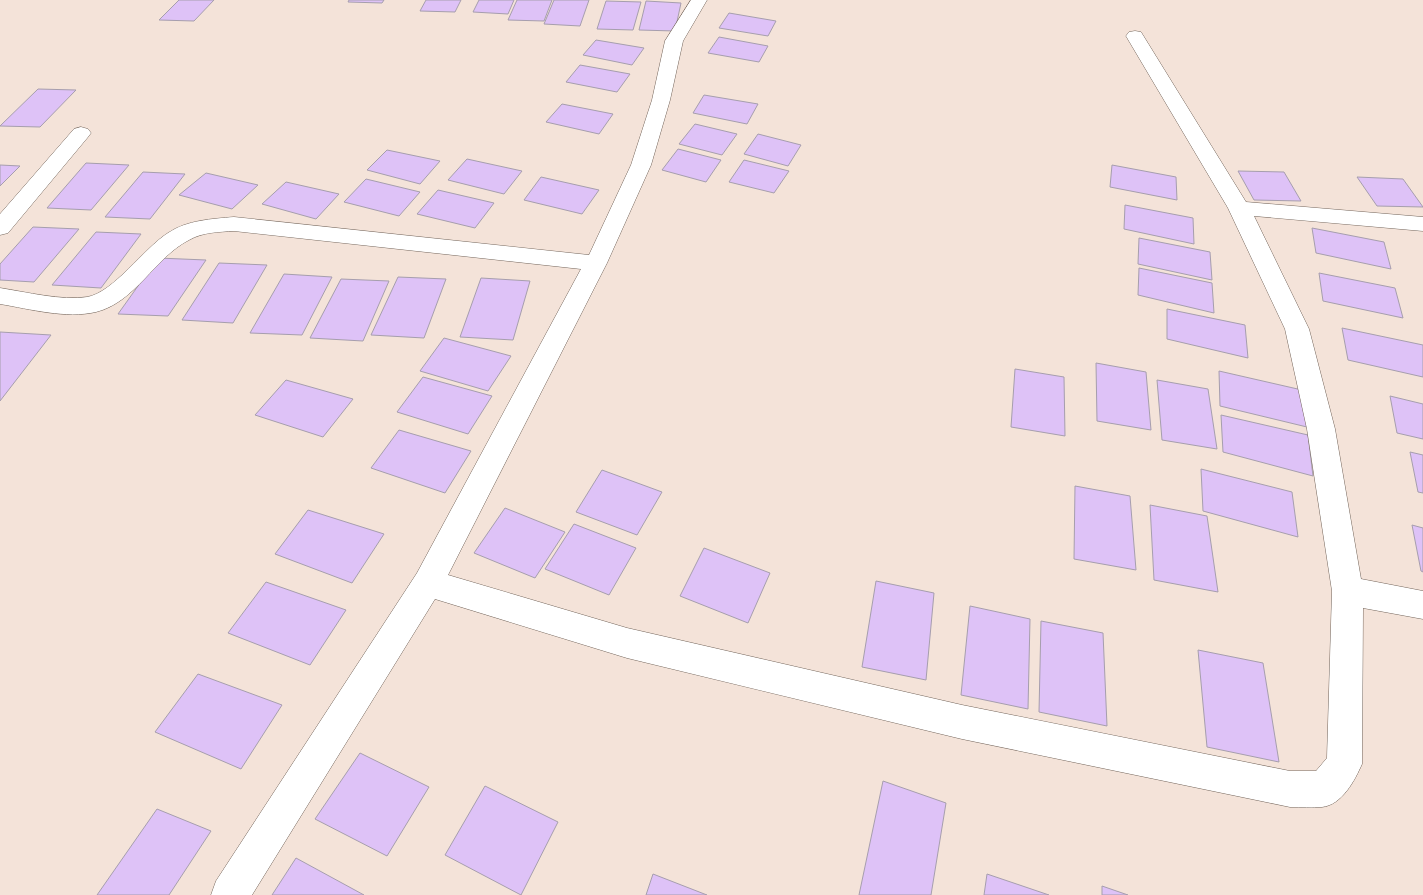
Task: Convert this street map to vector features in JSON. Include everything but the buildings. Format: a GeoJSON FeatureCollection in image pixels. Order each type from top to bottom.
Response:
{"type":"FeatureCollection","features":[{"type":"Feature","properties":{"kind":"street"},"geometry":{"type":"LineString","coordinates":[[230,895],[428,583],[596,263],[641,165],[661,100],[674,41],[699,0]]}},
{"type":"Feature","properties":{"kind":"street"},"geometry":{"type":"LineString","coordinates":[[428,583],[627,643],[962,722],[1290,790],[1324,789],[1344,764],[1348,591],[1321,428],[1297,330],[1239,208],[1135,36]]}},
{"type":"Feature","properties":{"kind":"street"},"geometry":{"type":"LineString","coordinates":[[0,228],[81,133]]}},
{"type":"Feature","properties":{"kind":"street"},"geometry":{"type":"LineString","coordinates":[[1239,208],[1423,224]]}},
{"type":"Feature","properties":{"kind":"street"},"geometry":{"type":"LineString","coordinates":[[0,296],[75,305],[94,305],[110,297],[175,238],[199,227],[234,224],[596,263]]}},
{"type":"Feature","properties":{"kind":"street"},"geometry":{"type":"LineString","coordinates":[[1348,591],[1423,605]]}}]}
